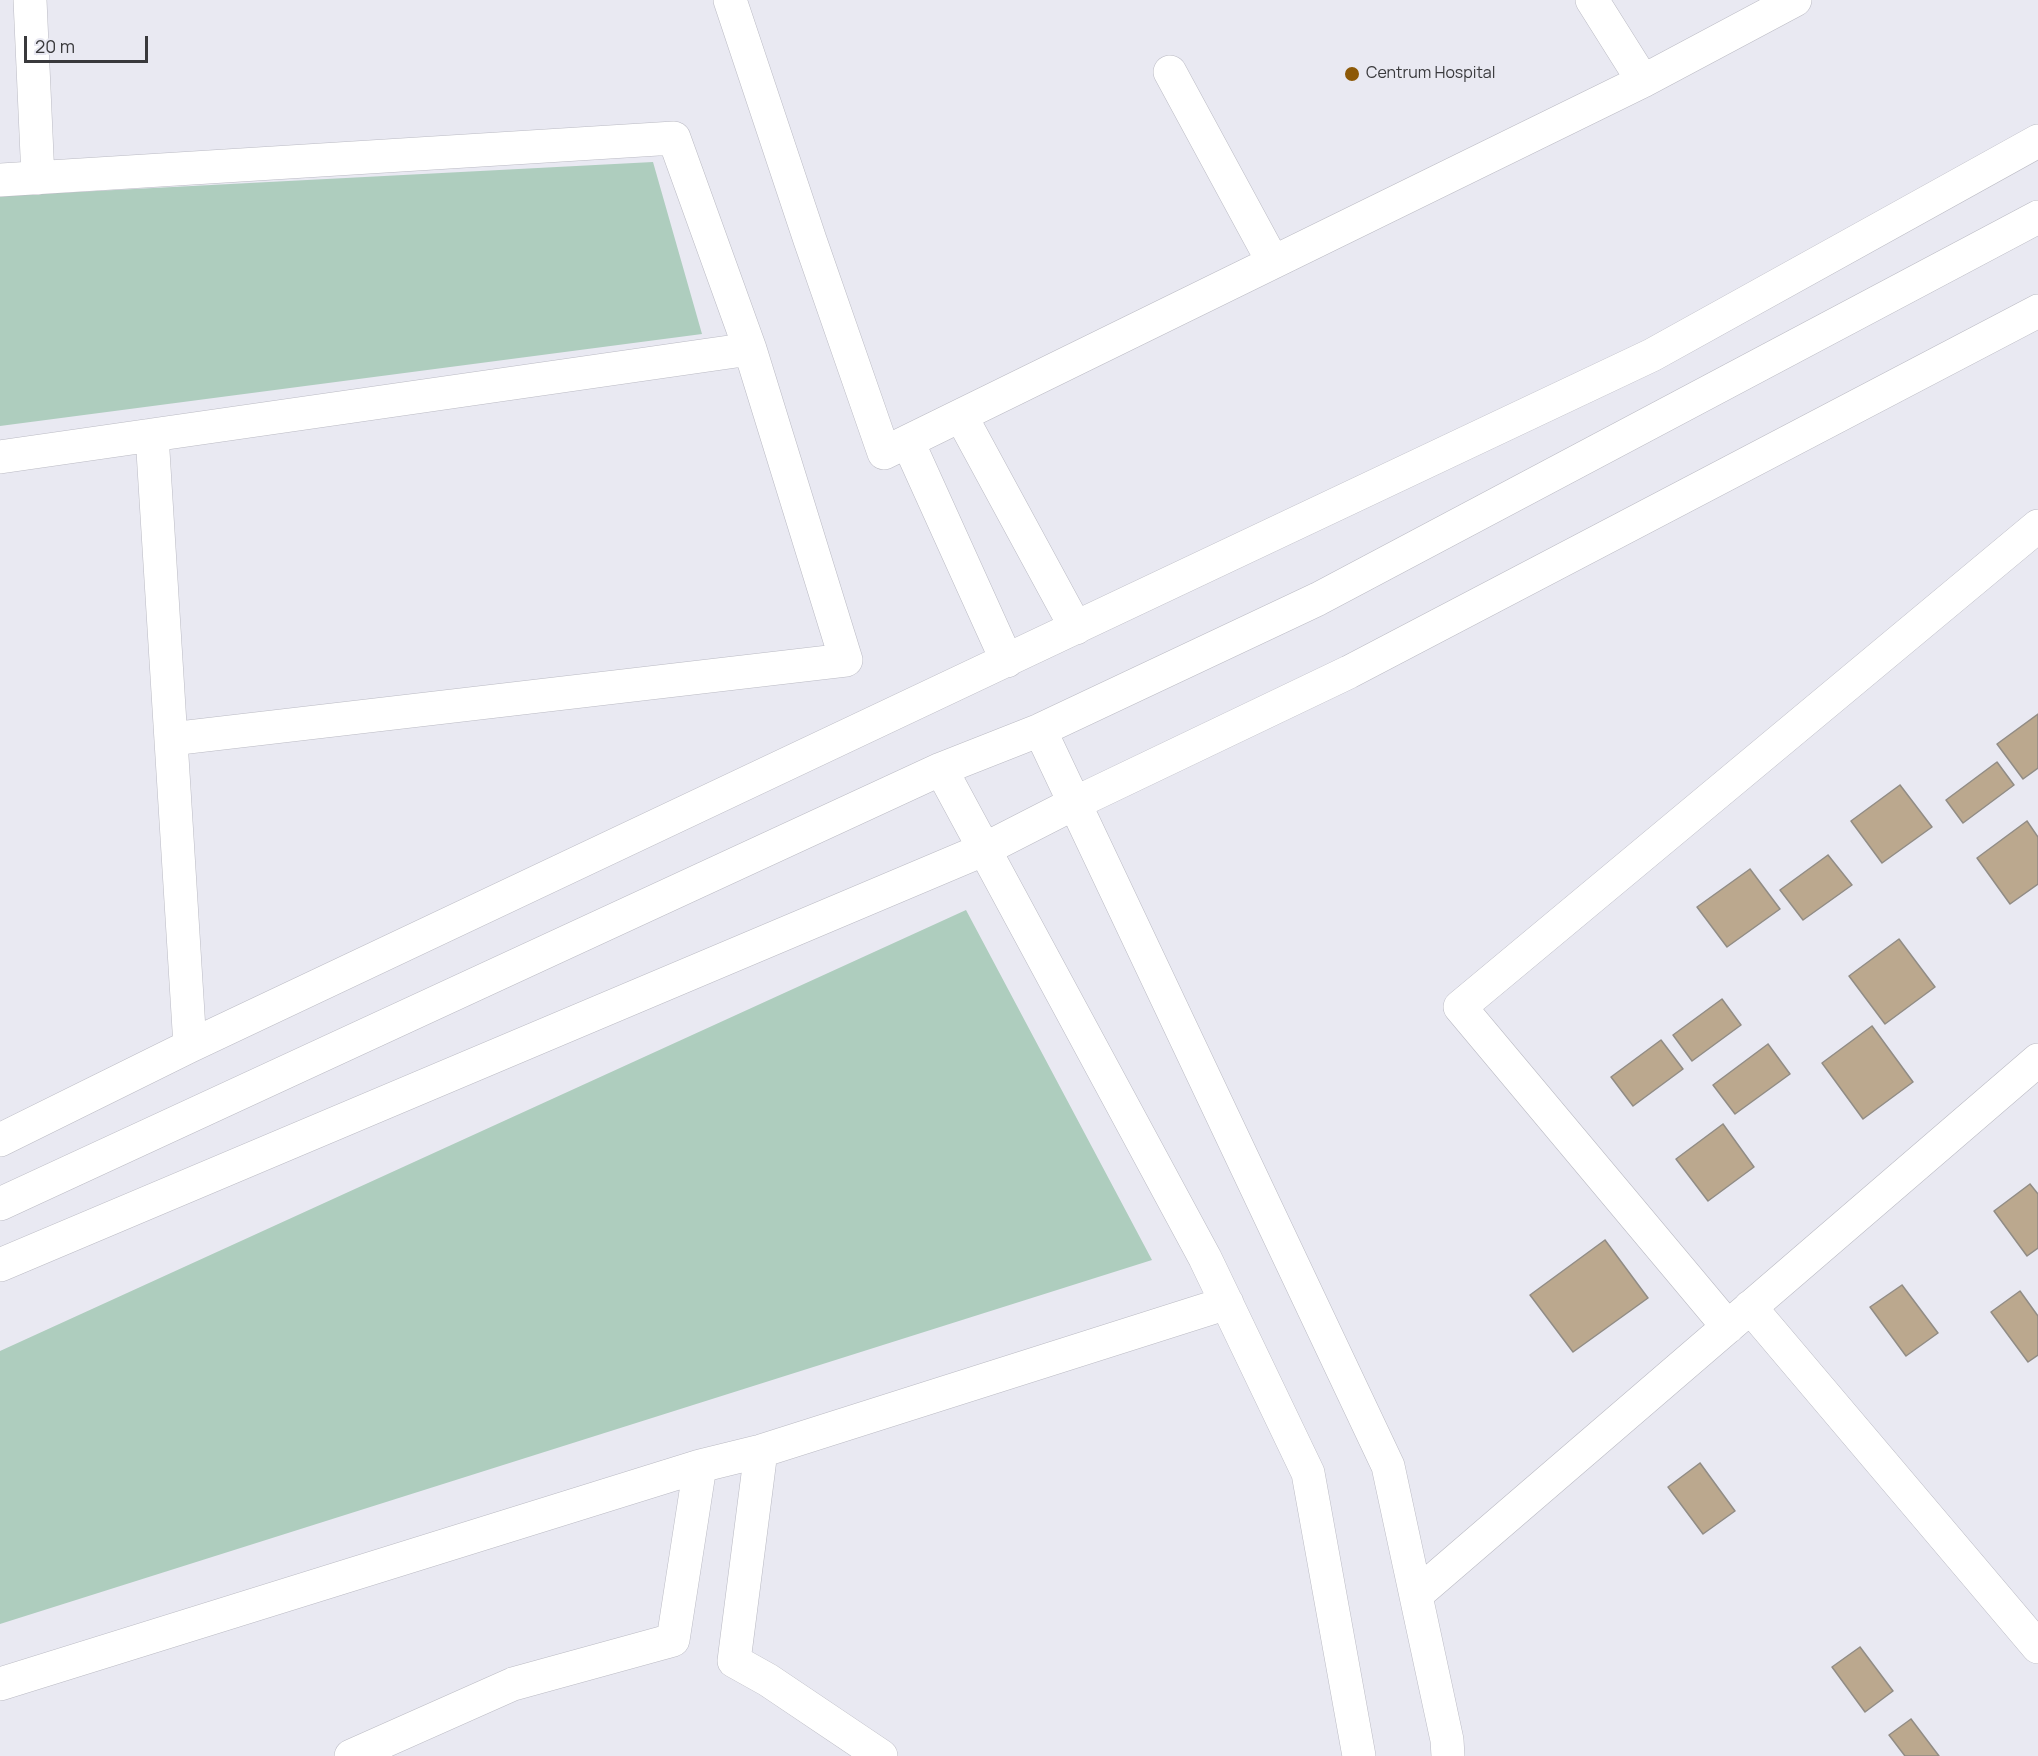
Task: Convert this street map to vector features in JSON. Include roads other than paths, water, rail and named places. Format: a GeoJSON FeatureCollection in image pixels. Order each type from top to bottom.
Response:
{"type":"FeatureCollection","features":[{"type":"Feature","properties":{"kind":"street"},"geometry":{"type":"LineString","coordinates":[[30,0],[38,178]]}},
{"type":"Feature","properties":{"kind":"street"},"geometry":{"type":"LineString","coordinates":[[730,0],[884,453],[1643,81],[1795,0]]}},
{"type":"Feature","properties":{"kind":"street"},"geometry":{"type":"LineString","coordinates":[[1592,0],[1643,81]]}},
{"type":"Feature","properties":{"kind":"street"},"geometry":{"type":"LineString","coordinates":[[1170,72],[1273,262]]}},
{"type":"Feature","properties":{"kind":"street"},"geometry":{"type":"LineString","coordinates":[[0,180],[674,138],[750,349],[846,660],[171,739]]}},
{"type":"Feature","properties":{"kind":"street"},"geometry":{"type":"LineString","coordinates":[[0,1140],[190,1046],[1652,355],[2038,141]]}},
{"type":"Feature","properties":{"kind":"street"},"geometry":{"type":"LineString","coordinates":[[0,1204],[941,769],[1040,730],[1318,599],[2038,217]]}},
{"type":"Feature","properties":{"kind":"street"},"geometry":{"type":"LineString","coordinates":[[0,1265],[985,849],[1073,804],[1349,672],[2038,311]]}},
{"type":"Feature","properties":{"kind":"street"},"geometry":{"type":"LineString","coordinates":[[0,457],[750,349]]}},
{"type":"Feature","properties":{"kind":"street"},"geometry":{"type":"LineString","coordinates":[[960,416],[1076,628]]}},
{"type":"Feature","properties":{"kind":"street"},"geometry":{"type":"LineString","coordinates":[[152,435],[190,1046]]}},
{"type":"Feature","properties":{"kind":"street"},"geometry":{"type":"LineString","coordinates":[[908,441],[1007,661]]}},
{"type":"Feature","properties":{"kind":"street"},"geometry":{"type":"LineString","coordinates":[[2038,526],[1460,1007],[2038,1647]]}},
{"type":"Feature","properties":{"kind":"street"},"geometry":{"type":"LineString","coordinates":[[1040,730],[1388,1466],[1447,1740],[1448,1756]]}},
{"type":"Feature","properties":{"kind":"street"},"geometry":{"type":"LineString","coordinates":[[941,769],[1205,1258],[1308,1473],[1359,1756]]}},
{"type":"Feature","properties":{"kind":"street"},"geometry":{"type":"LineString","coordinates":[[1416,1595],[2038,1060]]}},
{"type":"Feature","properties":{"kind":"street"},"geometry":{"type":"LineString","coordinates":[[0,1684],[700,1466],[761,1451],[1227,1303]]}},
{"type":"Feature","properties":{"kind":"street"},"geometry":{"type":"LineString","coordinates":[[761,1451],[734,1661],[768,1680],[880,1756]]}},
{"type":"Feature","properties":{"kind":"street"},"geometry":{"type":"LineString","coordinates":[[351,1756],[513,1684],[673,1640],[700,1466]]}},
{"type":"Feature","properties":{"kind":"place","name":"Centrum Hospital"},"geometry":{"type":"Point","coordinates":[1352,74]}}]}
